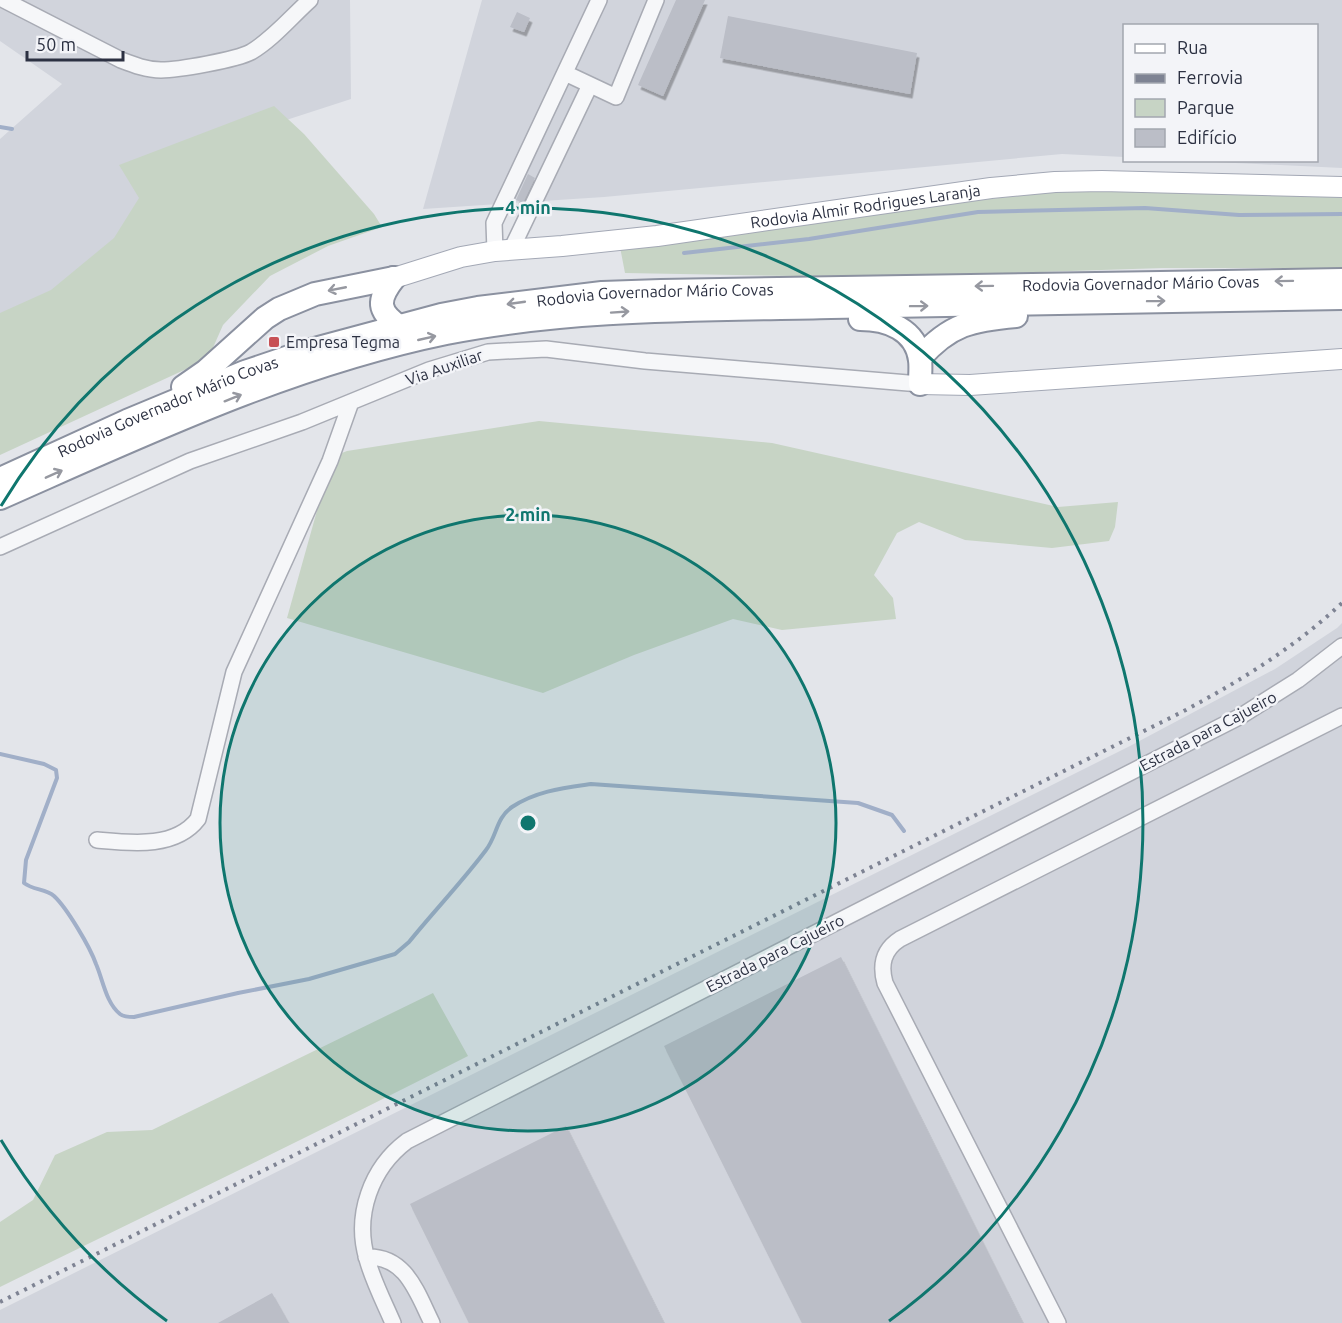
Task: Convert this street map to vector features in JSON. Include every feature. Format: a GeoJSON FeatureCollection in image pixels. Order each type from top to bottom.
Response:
{"type":"FeatureCollection","features":[{"type":"Feature","properties":{"kind":"highway"},"geometry":{"type":"LineString","coordinates":[[394,278],[384,291],[381,300],[382,309],[389,319],[400,327]]}},
{"type":"Feature","properties":{"kind":"highway"},"geometry":{"type":"LineString","coordinates":[[127,421],[206,371],[265,318],[279,309],[315,294],[394,278]]}},
{"type":"Feature","properties":{"kind":"highway","name":"Rodovia Governador Mário Covas"},"geometry":{"type":"LineString","coordinates":[[0,480],[127,421],[245,372],[307,351],[441,315],[478,308],[602,293],[1342,280]]}},
{"type":"Feature","properties":{"kind":"highway","name":"Rodovia Governador Mário Covas"},"geometry":{"type":"LineString","coordinates":[[0,498],[257,388],[351,356],[493,324],[546,317],[661,310],[1342,298]]}},
{"type":"Feature","properties":{"kind":"highway"},"geometry":{"type":"LineString","coordinates":[[920,358],[948,332],[963,325],[1000,317],[1057,312],[1121,301]]}},
{"type":"Feature","properties":{"kind":"highway"},"geometry":{"type":"LineString","coordinates":[[760,309],[818,319],[876,319],[891,322],[913,342],[920,358],[920,384]]}},
{"type":"Feature","properties":{"kind":"main road","name":"Rodovia Almir Rodrigues Laranja"},"geometry":{"type":"LineString","coordinates":[[394,278],[461,257],[503,250],[657,236],[991,188],[1055,182],[1102,181],[1342,187]]}},
{"type":"Feature","properties":{"kind":"main road"},"geometry":{"type":"LineString","coordinates":[[920,384],[970,385],[1342,358]]}},
{"type":"Feature","properties":{"kind":"street"},"geometry":{"type":"LineString","coordinates":[[4,0],[121,60],[141,68],[161,70],[231,59],[248,53],[261,45],[310,0]]}},
{"type":"Feature","properties":{"kind":"street"},"geometry":{"type":"LineString","coordinates":[[503,250],[494,223],[599,0]]}},
{"type":"Feature","properties":{"kind":"street"},"geometry":{"type":"LineString","coordinates":[[565,73],[616,97],[656,0]]}},
{"type":"Feature","properties":{"kind":"street"},"geometry":{"type":"LineString","coordinates":[[503,250],[591,85]]}},
{"type":"Feature","properties":{"kind":"street","name":"Via Auxiliar"},"geometry":{"type":"LineString","coordinates":[[0,547],[190,461],[302,422],[429,370],[488,352],[546,349],[645,361],[920,384]]}},
{"type":"Feature","properties":{"kind":"street"},"geometry":{"type":"LineString","coordinates":[[97,840],[137,843],[178,836],[192,827],[198,819],[234,672],[330,461],[351,402]]}},
{"type":"Feature","properties":{"kind":"street","name":"Estrada para Cajueiro"},"geometry":{"type":"LineString","coordinates":[[393,1323],[366,1257],[362,1227],[370,1188],[383,1164],[407,1141],[1241,716],[1298,680],[1342,646]]}},
{"type":"Feature","properties":{"kind":"street"},"geometry":{"type":"LineString","coordinates":[[1058,1323],[885,983],[882,967],[886,953],[900,939],[1342,716]]}},
{"type":"Feature","properties":{"kind":"street"},"geometry":{"type":"LineString","coordinates":[[366,1257],[381,1257],[400,1267],[409,1278],[432,1323]]}},
{"type":"Feature","properties":{"kind":"shaded area"},"geometry":{"type":"Polygon","coordinates":[[[0,0],[350,0],[351,99],[141,167],[161,206],[64,295],[0,328],[0,139],[62,84],[0,41],[0,0]]]}},
{"type":"Feature","properties":{"kind":"shaded area"},"geometry":{"type":"Polygon","coordinates":[[[482,0],[1342,0],[1342,168],[1215,162],[1318,162],[1318,24],[1123,24],[1123,157],[1062,154],[604,197],[423,209],[482,0]]]}},
{"type":"Feature","properties":{"kind":"shaded area"},"geometry":{"type":"Polygon","coordinates":[[[1342,623],[1342,1323],[0,1323],[0,1310],[1130,746],[1275,669],[1342,623]]]}},
{"type":"Feature","properties":{"kind":"green space"},"geometry":{"type":"Polygon","coordinates":[[[274,106],[304,134],[374,214],[382,227],[328,246],[270,276],[223,325],[208,359],[0,455],[0,313],[51,290],[114,238],[139,198],[119,165],[274,106]]]}},
{"type":"Feature","properties":{"kind":"green space"},"geometry":{"type":"Polygon","coordinates":[[[1096,188],[1342,194],[1342,268],[1163,268],[981,274],[798,276],[625,273],[620,247],[673,232],[1096,188]]]}},
{"type":"Feature","properties":{"kind":"green space"},"geometry":{"type":"Polygon","coordinates":[[[539,421],[772,443],[1058,507],[1118,502],[1115,527],[1109,541],[1052,548],[965,540],[919,522],[897,533],[874,575],[893,598],[896,619],[782,630],[733,619],[634,655],[543,693],[287,618],[332,457],[347,451],[539,421]]]}},
{"type":"Feature","properties":{"kind":"green space"},"geometry":{"type":"Polygon","coordinates":[[[433,993],[468,1056],[0,1287],[0,1222],[33,1200],[55,1155],[107,1132],[152,1130],[433,993]]]}},
{"type":"Feature","properties":{"kind":"building"},"geometry":{"type":"Polygon","coordinates":[[[676,0],[705,0],[663,96],[638,85],[676,0]]]}},
{"type":"Feature","properties":{"kind":"building"},"geometry":{"type":"Polygon","coordinates":[[[517,12],[530,18],[524,32],[510,27],[517,12]]]}},
{"type":"Feature","properties":{"kind":"building"},"geometry":{"type":"Polygon","coordinates":[[[728,16],[917,53],[910,94],[720,58],[728,16]]]}},
{"type":"Feature","properties":{"kind":"building"},"geometry":{"type":"Polygon","coordinates":[[[528,174],[535,178],[523,203],[516,200],[528,174]]]}},
{"type":"Feature","properties":{"kind":"building"},"geometry":{"type":"Polygon","coordinates":[[[841,957],[1023,1323],[802,1323],[664,1046],[841,957]]]}},
{"type":"Feature","properties":{"kind":"building"},"geometry":{"type":"Polygon","coordinates":[[[566,1126],[664,1323],[469,1323],[410,1204],[566,1126]]]}},
{"type":"Feature","properties":{"kind":"building"},"geometry":{"type":"Polygon","coordinates":[[[272,1293],[289,1323],[218,1323],[272,1293]]]}},
{"type":"Feature","properties":{"kind":"waterway"},"geometry":{"type":"LineString","coordinates":[[0,127],[12,129]]}},
{"type":"Feature","properties":{"kind":"waterway"},"geometry":{"type":"LineString","coordinates":[[684,253],[809,239],[978,212],[1145,208],[1239,215],[1342,214]]}},
{"type":"Feature","properties":{"kind":"waterway"},"geometry":{"type":"LineString","coordinates":[[0,754],[44,764],[56,770],[57,778],[26,860],[24,883],[51,894],[59,902],[89,948],[111,1004],[120,1014],[128,1017],[309,979],[395,954],[409,942],[477,862],[490,845],[507,811],[531,797],[550,791],[591,784],[858,803],[892,815],[904,831]]}},
{"type":"Feature","properties":{"kind":"railway"},"geometry":{"type":"LineString","coordinates":[[0,1302],[1182,712],[1266,663],[1305,635],[1342,603]]}},
{"type":"Feature","properties":{"kind":"place","name":"Empresa Tegma"},"geometry":{"type":"Point","coordinates":[274,342]}}]}
